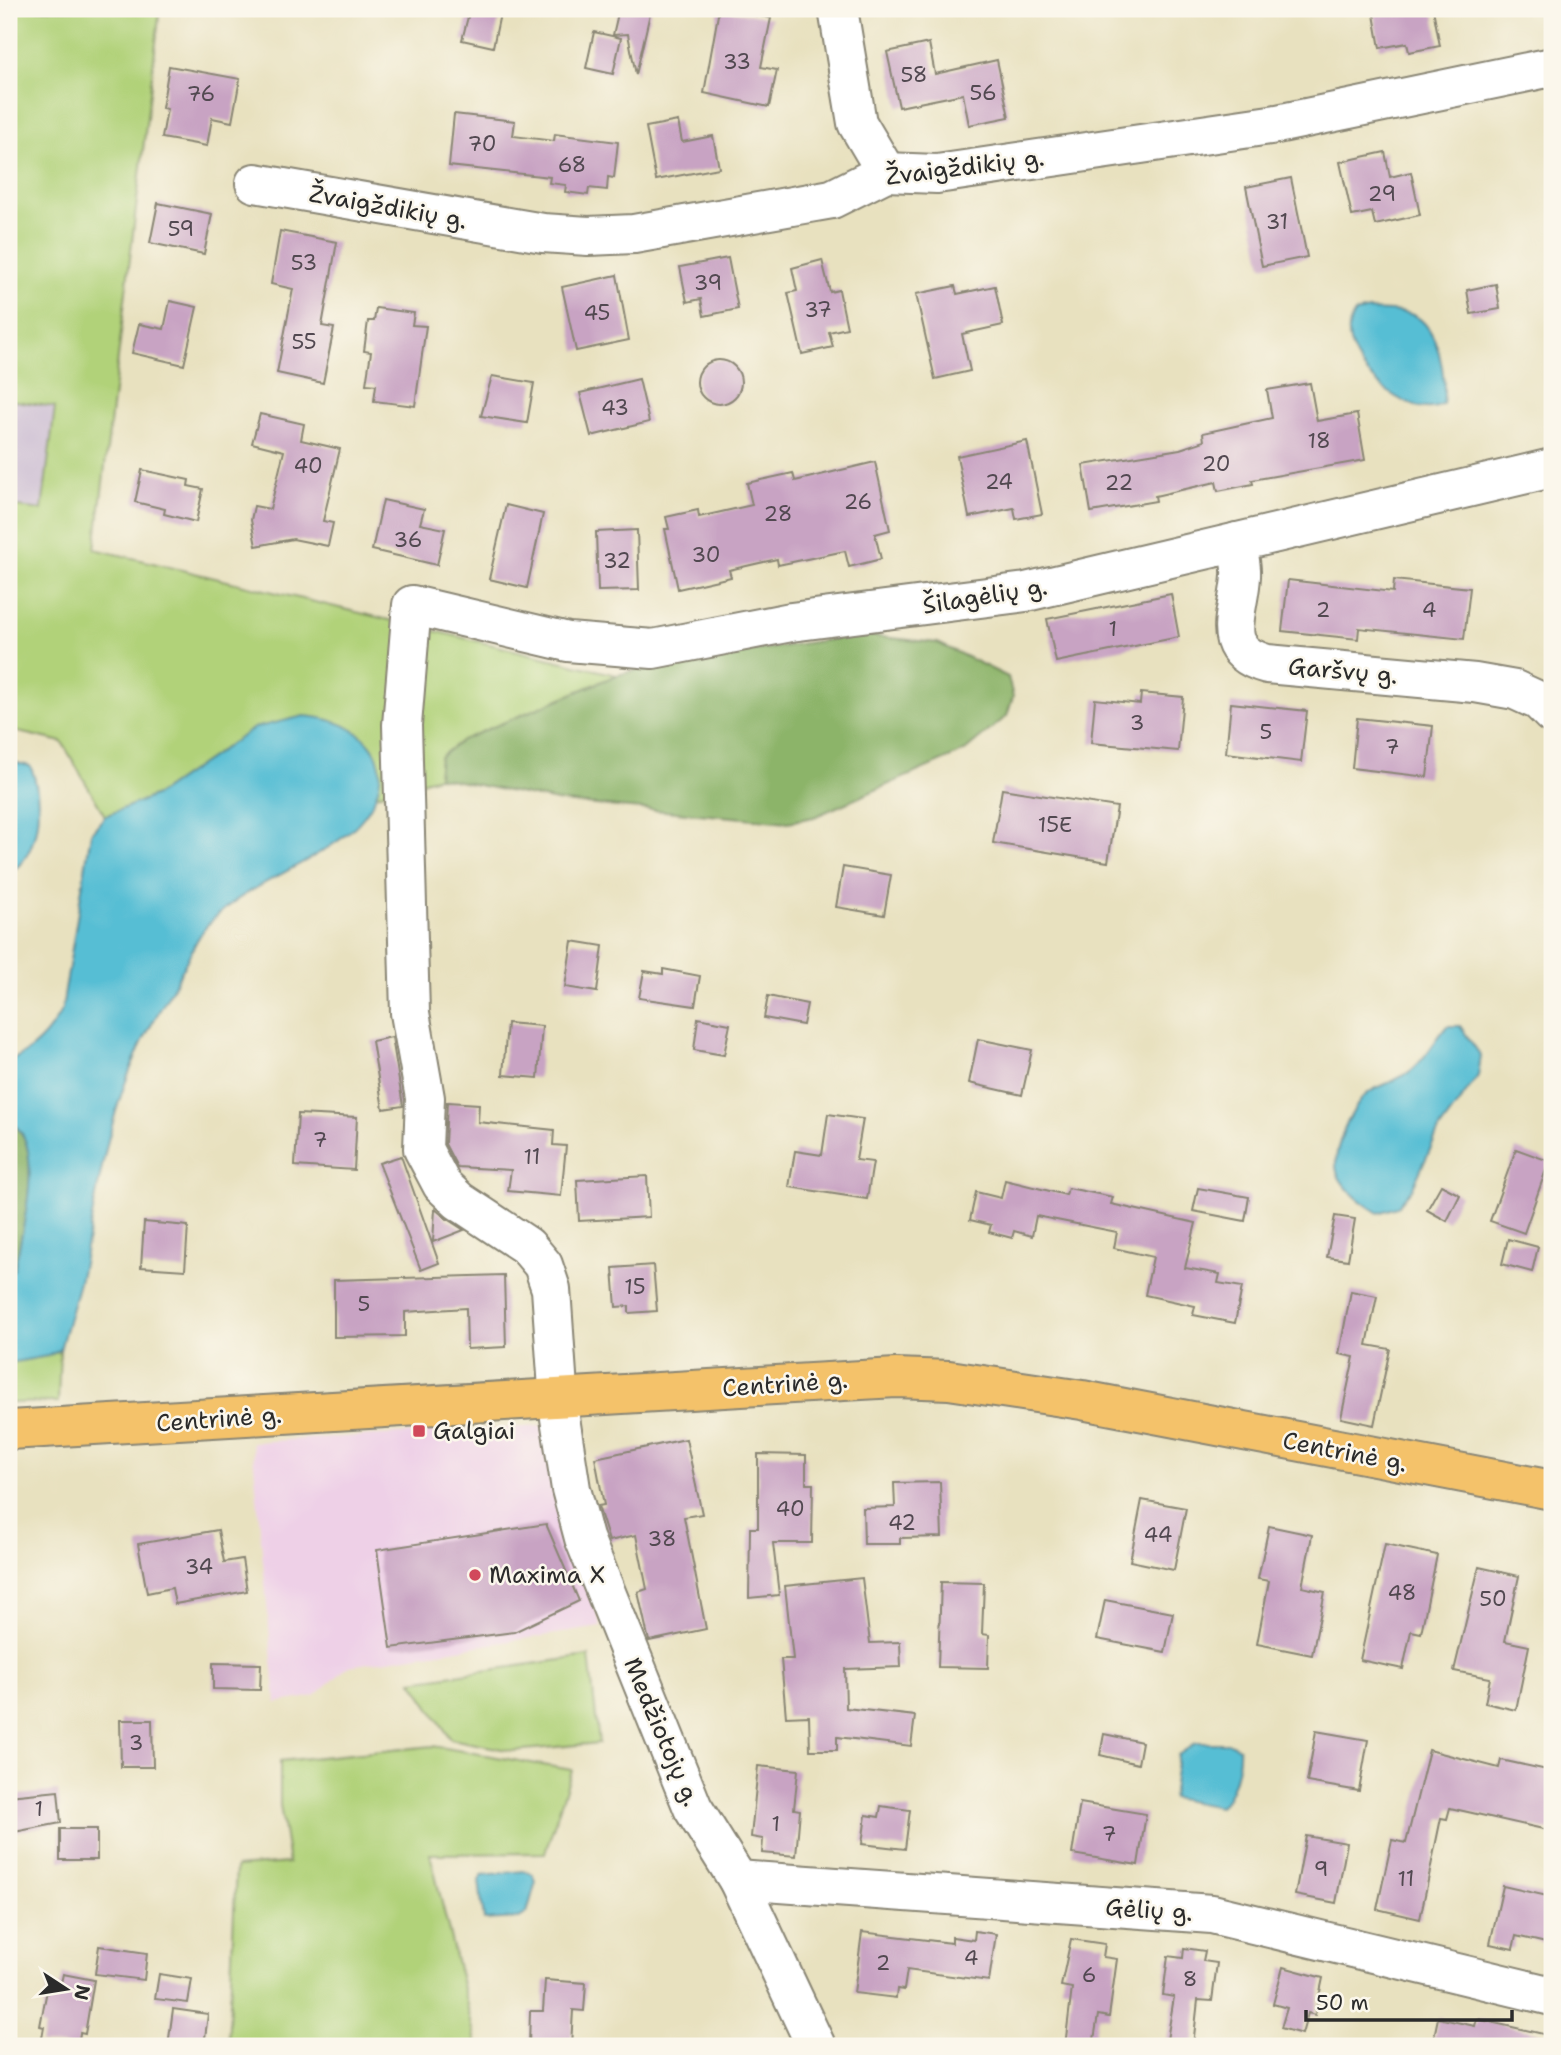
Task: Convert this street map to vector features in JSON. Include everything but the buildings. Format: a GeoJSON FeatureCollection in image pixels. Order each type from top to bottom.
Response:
{"type":"FeatureCollection","features":[{"type":"Feature","properties":{"kind":"main road","name":"Centrinė g."},"geometry":{"type":"LineString","coordinates":[[9,1430],[558,1399],[823,1380],[949,1380],[1082,1400],[1552,1490]]}},
{"type":"Feature","properties":{"kind":"street"},"geometry":{"type":"LineString","coordinates":[[838,9],[857,123],[886,172]]}},
{"type":"Feature","properties":{"kind":"street","name":"Žvaigždikių g."},"geometry":{"type":"LineString","coordinates":[[255,183],[467,221],[588,236],[634,234],[832,199],[886,172],[937,174],[1277,124],[1552,68]]}},
{"type":"Feature","properties":{"kind":"street","name":"Šilagėlių g."},"geometry":{"type":"LineString","coordinates":[[412,605],[568,642],[653,649],[791,622],[1026,592],[1552,468]]}},
{"type":"Feature","properties":{"kind":"street","name":"Garšvų g."},"geometry":{"type":"LineString","coordinates":[[1237,542],[1241,573],[1233,634],[1240,650],[1250,659],[1268,664],[1502,688],[1539,701],[1552,714]]}},
{"type":"Feature","properties":{"kind":"street","name":"Medžiotojų g."},"geometry":{"type":"LineString","coordinates":[[412,605],[402,724],[410,1013],[425,1098],[423,1149],[442,1185],[459,1201],[527,1246],[543,1265],[551,1289],[558,1399],[571,1489],[584,1538],[603,1592],[693,1808],[738,1880],[816,2046]]}},
{"type":"Feature","properties":{"kind":"street","name":"Gėlių g."},"geometry":{"type":"LineString","coordinates":[[738,1880],[1212,1914],[1552,1996]]}},
{"type":"Feature","properties":{"kind":"shaded area"},"geometry":{"type":"Polygon","coordinates":[[[9,400],[55,407],[42,511],[9,506],[9,400]]]}},
{"type":"Feature","properties":{"kind":"shaded area"},"geometry":{"type":"Polygon","coordinates":[[[541,1426],[601,1627],[349,1666],[315,1696],[276,1703],[252,1442],[541,1426]]]}},
{"type":"Feature","properties":{"kind":"green space"},"geometry":{"type":"Polygon","coordinates":[[[15,9],[160,9],[95,549],[617,675],[462,740],[440,757],[438,777],[376,795],[380,768],[254,728],[156,795],[105,816],[62,742],[9,730],[9,506],[42,510],[55,407],[9,400],[9,69],[15,9]]]}},
{"type":"Feature","properties":{"kind":"green space"},"geometry":{"type":"Polygon","coordinates":[[[862,635],[938,643],[1008,677],[1013,697],[1007,716],[965,751],[814,817],[788,822],[562,802],[438,777],[440,757],[462,740],[617,675],[665,663],[862,635]]]}},
{"type":"Feature","properties":{"kind":"green space"},"geometry":{"type":"Polygon","coordinates":[[[9,1122],[21,1132],[30,1167],[22,1236],[14,1270],[9,1272],[9,1122]]]}},
{"type":"Feature","properties":{"kind":"green space"},"geometry":{"type":"Polygon","coordinates":[[[60,1350],[58,1402],[9,1403],[9,1363],[47,1356],[60,1350]]]}},
{"type":"Feature","properties":{"kind":"green space"},"geometry":{"type":"Polygon","coordinates":[[[589,1656],[599,1743],[512,1751],[451,1739],[412,1681],[589,1656]]]}},
{"type":"Feature","properties":{"kind":"green space"},"geometry":{"type":"Polygon","coordinates":[[[433,1746],[572,1770],[545,1853],[430,1854],[477,2046],[228,2046],[236,1867],[289,1863],[280,1805],[280,1761],[433,1746]]]}},
{"type":"Feature","properties":{"kind":"water"},"geometry":{"type":"Polygon","coordinates":[[[1369,310],[1397,311],[1413,315],[1422,321],[1435,341],[1439,354],[1444,381],[1443,404],[1429,408],[1412,405],[1394,396],[1376,382],[1362,366],[1352,348],[1349,330],[1355,313],[1369,310]]]}},
{"type":"Feature","properties":{"kind":"water"},"geometry":{"type":"Polygon","coordinates":[[[304,716],[336,722],[363,737],[373,748],[379,761],[380,777],[376,795],[363,818],[344,836],[241,897],[218,914],[200,935],[128,1074],[110,1131],[80,1278],[60,1350],[48,1356],[9,1363],[9,1272],[14,1270],[22,1236],[30,1167],[21,1132],[9,1122],[9,1061],[40,1040],[62,1009],[91,833],[105,816],[156,795],[254,728],[304,716]]]}},
{"type":"Feature","properties":{"kind":"water"},"geometry":{"type":"Polygon","coordinates":[[[9,761],[30,766],[38,808],[37,824],[28,853],[20,865],[9,872],[9,761]]]}},
{"type":"Feature","properties":{"kind":"water"},"geometry":{"type":"Polygon","coordinates":[[[1447,1026],[1460,1026],[1481,1056],[1478,1076],[1439,1130],[1412,1189],[1397,1207],[1378,1213],[1351,1193],[1339,1177],[1336,1157],[1343,1133],[1361,1100],[1378,1087],[1414,1068],[1447,1026]]]}},
{"type":"Feature","properties":{"kind":"water"},"geometry":{"type":"Polygon","coordinates":[[[1196,1743],[1230,1743],[1239,1748],[1235,1780],[1228,1796],[1219,1807],[1172,1798],[1178,1755],[1196,1743]]]}},
{"type":"Feature","properties":{"kind":"water"},"geometry":{"type":"Polygon","coordinates":[[[524,1871],[533,1874],[536,1881],[527,1913],[519,1918],[484,1920],[479,1881],[482,1875],[524,1871]]]}},
{"type":"Feature","properties":{"kind":"place","name":"Galgiai"},"geometry":{"type":"Point","coordinates":[419,1431]}},
{"type":"Feature","properties":{"kind":"place","name":"Maxima X"},"geometry":{"type":"Point","coordinates":[475,1575]}}]}
